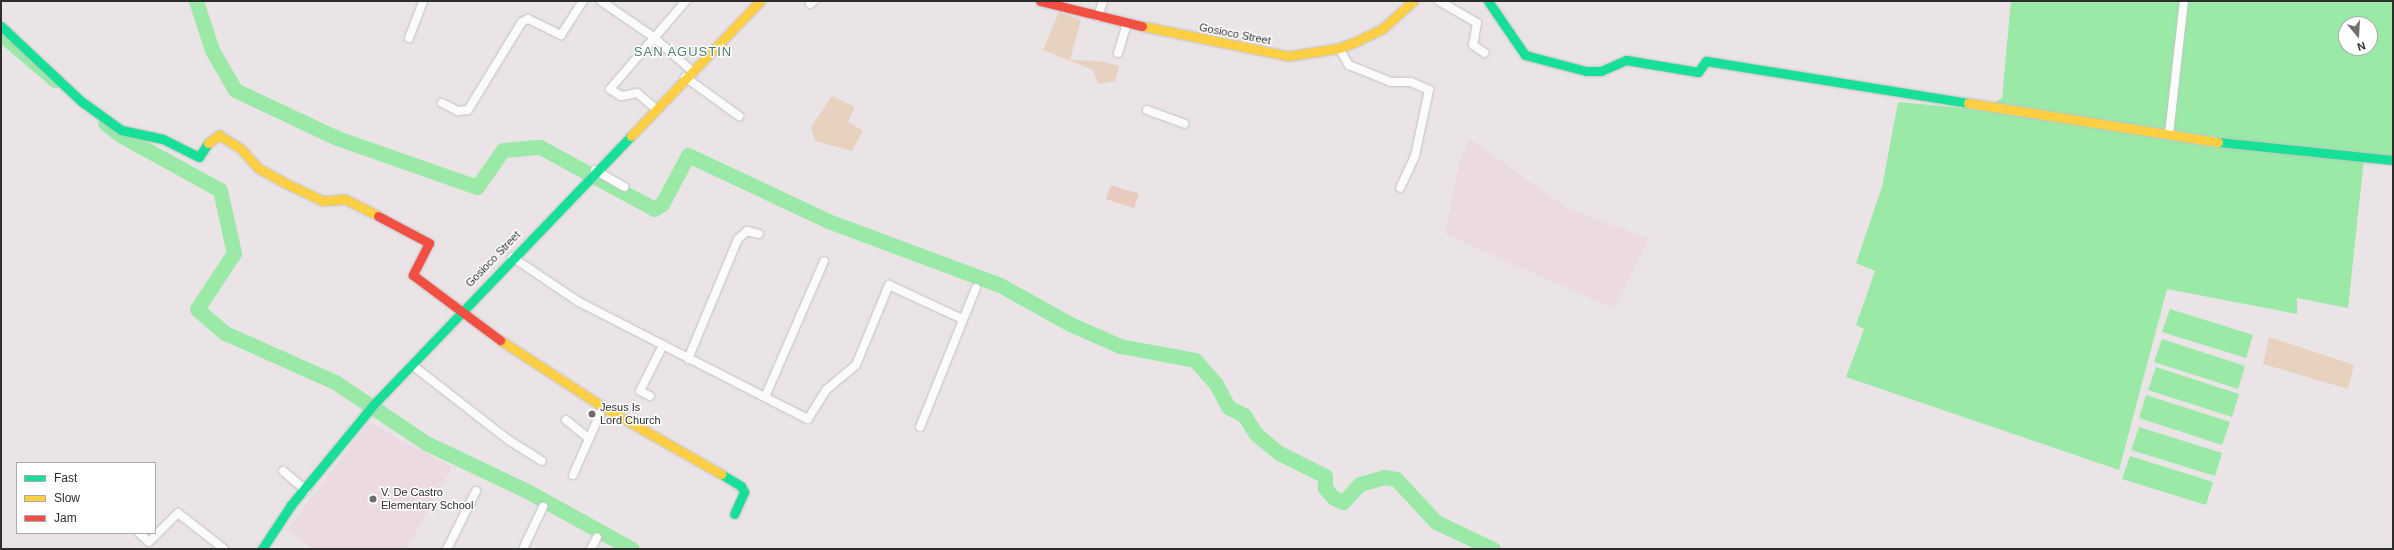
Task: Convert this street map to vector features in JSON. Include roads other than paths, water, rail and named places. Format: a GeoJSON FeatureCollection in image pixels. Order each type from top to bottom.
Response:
{"type":"FeatureCollection","features":[{"type":"Feature","properties":{"kind":"street"},"geometry":{"type":"LineString","coordinates":[[409,38],[423,1]]}},
{"type":"Feature","properties":{"kind":"street"},"geometry":{"type":"LineString","coordinates":[[601,1],[652,36],[688,73],[739,116]]}},
{"type":"Feature","properties":{"kind":"street"},"geometry":{"type":"LineString","coordinates":[[655,108],[637,93],[621,96],[610,90],[652,36],[686,1]]}},
{"type":"Feature","properties":{"kind":"street","name":"Gosioco Street"},"geometry":{"type":"LineString","coordinates":[[262,549],[373,405],[592,172],[760,1]]}},
{"type":"Feature","properties":{"kind":"street","name":"Gosioco Street"},"geometry":{"type":"LineString","coordinates":[[1040,1],[1098,17],[1275,54],[1306,54],[1339,48],[1382,29],[1413,1]]}},
{"type":"Feature","properties":{"kind":"street"},"geometry":{"type":"LineString","coordinates":[[1098,17],[1103,1]]}},
{"type":"Feature","properties":{"kind":"street"},"geometry":{"type":"LineString","coordinates":[[1439,1],[1477,23],[1473,45],[1485,53]]}},
{"type":"Feature","properties":{"kind":"street"},"geometry":{"type":"LineString","coordinates":[[1488,1],[1524,55],[1586,71],[1601,71],[1626,60],[1698,72],[1706,61],[1850,87],[2169,134],[2213,142],[2393,160]]}},
{"type":"Feature","properties":{"kind":"street"},"geometry":{"type":"LineString","coordinates":[[2169,134],[2184,1]]}},
{"type":"Feature","properties":{"kind":"street"},"geometry":{"type":"LineString","coordinates":[[442,103],[458,111],[468,110],[522,22],[528,19],[561,35],[579,2]]}},
{"type":"Feature","properties":{"kind":"street"},"geometry":{"type":"LineString","coordinates":[[1118,53],[1127,23]]}},
{"type":"Feature","properties":{"kind":"street"},"geometry":{"type":"LineString","coordinates":[[1,26],[36,55],[81,100],[121,130],[163,139],[199,157],[212,137],[219,136],[240,148],[258,168],[283,182],[323,200],[345,199],[429,243],[430,247],[413,275],[459,312],[603,407],[741,486],[744,492],[734,514]]}},
{"type":"Feature","properties":{"kind":"street"},"geometry":{"type":"LineString","coordinates":[[1339,48],[1350,65],[1391,82],[1411,82],[1429,90],[1415,156],[1400,188]]}},
{"type":"Feature","properties":{"kind":"street"},"geometry":{"type":"LineString","coordinates":[[1147,110],[1184,124]]}},
{"type":"Feature","properties":{"kind":"street"},"geometry":{"type":"LineString","coordinates":[[592,172],[625,187]]}},
{"type":"Feature","properties":{"kind":"street"},"geometry":{"type":"LineString","coordinates":[[688,359],[738,239],[747,231],[759,234]]}},
{"type":"Feature","properties":{"kind":"street"},"geometry":{"type":"LineString","coordinates":[[512,257],[559,290],[662,346],[808,419],[826,390],[856,365],[889,285],[962,319]]}},
{"type":"Feature","properties":{"kind":"street"},"geometry":{"type":"LineString","coordinates":[[765,397],[824,261]]}},
{"type":"Feature","properties":{"kind":"street"},"geometry":{"type":"LineString","coordinates":[[920,427],[962,319],[976,288]]}},
{"type":"Feature","properties":{"kind":"street"},"geometry":{"type":"LineString","coordinates":[[650,396],[640,391],[662,346]]}},
{"type":"Feature","properties":{"kind":"street"},"geometry":{"type":"LineString","coordinates":[[412,365],[507,439],[542,461]]}},
{"type":"Feature","properties":{"kind":"street"},"geometry":{"type":"LineString","coordinates":[[573,475],[588,438],[603,407]]}},
{"type":"Feature","properties":{"kind":"street"},"geometry":{"type":"LineString","coordinates":[[566,420],[588,438]]}},
{"type":"Feature","properties":{"kind":"street"},"geometry":{"type":"LineString","coordinates":[[283,471],[306,490]]}},
{"type":"Feature","properties":{"kind":"street"},"geometry":{"type":"LineString","coordinates":[[447,549],[476,491]]}},
{"type":"Feature","properties":{"kind":"street"},"geometry":{"type":"LineString","coordinates":[[523,549],[543,507]]}},
{"type":"Feature","properties":{"kind":"street"},"geometry":{"type":"LineString","coordinates":[[140,534],[149,542],[178,513],[224,549]]}},
{"type":"Feature","properties":{"kind":"street"},"geometry":{"type":"LineString","coordinates":[[591,549],[597,537]]}},
{"type":"Feature","properties":{"kind":"waterway"},"geometry":{"type":"LineString","coordinates":[[196,1],[212,50],[235,90],[337,138],[477,187],[503,150],[540,147],[654,209],[662,204],[688,155],[828,221],[1000,285],[1070,324],[1120,346],[1195,360],[1216,384],[1228,407],[1244,415],[1256,434],[1279,453],[1325,476],[1325,488],[1334,498],[1343,502],[1360,484],[1384,477],[1396,479],[1436,522],[1493,549]]}},
{"type":"Feature","properties":{"kind":"waterway"},"geometry":{"type":"LineString","coordinates":[[1,34],[55,80]]}},
{"type":"Feature","properties":{"kind":"waterway"},"geometry":{"type":"LineString","coordinates":[[105,123],[120,135],[220,190],[234,253],[197,309],[225,333],[335,382],[426,443],[527,491],[632,549]]}},
{"type":"Feature","properties":{"kind":"place","name":"Jesus Is Lord Church"},"geometry":{"type":"Point","coordinates":[592,414]}},
{"type":"Feature","properties":{"kind":"place","name":"V. De Castro Elementary School"},"geometry":{"type":"Point","coordinates":[373,499]}},
{"type":"Feature","properties":{"kind":"district","name":"SAN AGUSTIN"},"geometry":{"type":"Point","coordinates":[683,52]}}]}
